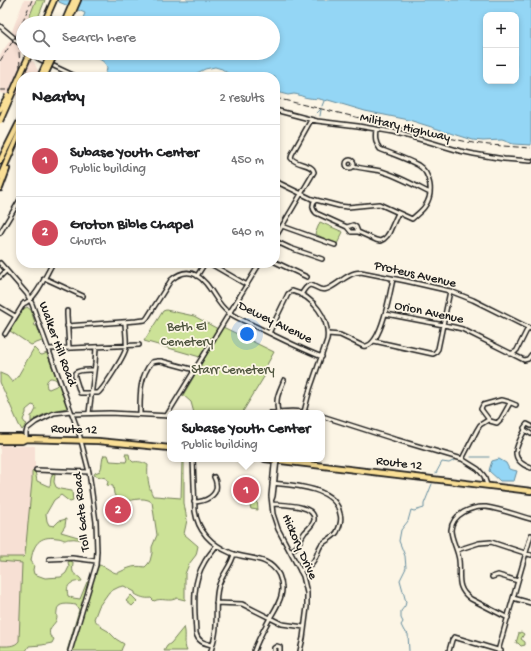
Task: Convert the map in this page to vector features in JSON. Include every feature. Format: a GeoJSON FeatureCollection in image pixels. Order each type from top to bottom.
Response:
{"type":"FeatureCollection","features":[{"type":"Feature","properties":{"kind":"highway"},"geometry":{"type":"LineString","coordinates":[[47,16],[54,0]]}},
{"type":"Feature","properties":{"kind":"highway"},"geometry":{"type":"LineString","coordinates":[[67,16],[74,0]]}},
{"type":"Feature","properties":{"kind":"highway"},"geometry":{"type":"LineString","coordinates":[[71,16],[78,0]]}},
{"type":"Feature","properties":{"kind":"highway"},"geometry":{"type":"LineString","coordinates":[[22,72],[27,60]]}},
{"type":"Feature","properties":{"kind":"highway"},"geometry":{"type":"LineString","coordinates":[[42,72],[48,60]]}},
{"type":"Feature","properties":{"kind":"highway"},"geometry":{"type":"LineString","coordinates":[[46,72],[52,60]]}},
{"type":"Feature","properties":{"kind":"highway"},"geometry":{"type":"LineString","coordinates":[[0,109],[16,83]]}},
{"type":"Feature","properties":{"kind":"highway"},"geometry":{"type":"LineString","coordinates":[[0,121],[16,85]]}},
{"type":"Feature","properties":{"kind":"highway"},"geometry":{"type":"LineString","coordinates":[[0,161],[16,136]]}},
{"type":"Feature","properties":{"kind":"highway"},"geometry":{"type":"LineString","coordinates":[[0,177],[16,138]]}},
{"type":"Feature","properties":{"kind":"highway"},"geometry":{"type":"LineString","coordinates":[[0,188],[8,166],[9,155]]}},
{"type":"Feature","properties":{"kind":"highway","name":"Route 12"},"geometry":{"type":"LineString","coordinates":[[0,437],[123,443],[167,448]]}},
{"type":"Feature","properties":{"kind":"highway","name":"Route 12"},"geometry":{"type":"LineString","coordinates":[[0,441],[21,441],[26,439]]}},
{"type":"Feature","properties":{"kind":"highway","name":"Route 12"},"geometry":{"type":"LineString","coordinates":[[294,462],[531,491]]}},
{"type":"Feature","properties":{"kind":"street"},"geometry":{"type":"LineString","coordinates":[[0,6],[3,0]]}},
{"type":"Feature","properties":{"kind":"street"},"geometry":{"type":"LineString","coordinates":[[0,26],[16,41]]}},
{"type":"Feature","properties":{"kind":"street"},"geometry":{"type":"LineString","coordinates":[[41,60],[66,72]]}},
{"type":"Feature","properties":{"kind":"street","name":"Military Highway"},"geometry":{"type":"LineString","coordinates":[[280,111],[311,120],[376,129],[413,137],[453,150],[504,159],[531,161]]}},
{"type":"Feature","properties":{"kind":"street"},"geometry":{"type":"LineString","coordinates":[[280,229],[313,174],[314,170],[312,168],[294,161],[291,158],[311,120]]}},
{"type":"Feature","properties":{"kind":"street"},"geometry":{"type":"LineString","coordinates":[[280,183],[315,200],[348,207],[379,204],[412,219],[426,206],[430,193],[428,177],[423,169],[417,164],[380,149],[376,142],[376,129]]}},
{"type":"Feature","properties":{"kind":"street"},"geometry":{"type":"LineString","coordinates":[[353,166],[388,173],[430,193]]}},
{"type":"Feature","properties":{"kind":"street"},"geometry":{"type":"LineString","coordinates":[[315,200],[313,207],[316,213],[347,227],[351,232],[358,232],[376,240],[384,239],[387,236],[398,213]]}},
{"type":"Feature","properties":{"kind":"street"},"geometry":{"type":"LineString","coordinates":[[0,233],[16,206]]}},
{"type":"Feature","properties":{"kind":"street"},"geometry":{"type":"LineString","coordinates":[[347,227],[353,225],[356,227],[358,232]]}},
{"type":"Feature","properties":{"kind":"street"},"geometry":{"type":"LineString","coordinates":[[282,226],[335,245]]}},
{"type":"Feature","properties":{"kind":"street"},"geometry":{"type":"LineString","coordinates":[[280,243],[322,259]]}},
{"type":"Feature","properties":{"kind":"street","name":"Walker Hill Road"},"geometry":{"type":"LineString","coordinates":[[0,263],[30,299],[72,412],[81,441]]}},
{"type":"Feature","properties":{"kind":"street"},"geometry":{"type":"LineString","coordinates":[[280,264],[307,277]]}},
{"type":"Feature","properties":{"kind":"street"},"geometry":{"type":"LineString","coordinates":[[5,334],[23,304],[35,294],[50,268]]}},
{"type":"Feature","properties":{"kind":"street"},"geometry":{"type":"LineString","coordinates":[[67,326],[145,320],[171,280],[183,273],[197,276],[202,268]]}},
{"type":"Feature","properties":{"kind":"street"},"geometry":{"type":"LineString","coordinates":[[218,268],[247,285]]}},
{"type":"Feature","properties":{"kind":"street"},"geometry":{"type":"LineString","coordinates":[[172,410],[257,268]]}},
{"type":"Feature","properties":{"kind":"street"},"geometry":{"type":"LineString","coordinates":[[0,277],[6,271]]}},
{"type":"Feature","properties":{"kind":"street","name":"Proteus Avenue"},"geometry":{"type":"LineString","coordinates":[[301,294],[306,286],[310,285],[326,290],[354,273],[361,272],[450,291],[473,300],[530,328]]}},
{"type":"Feature","properties":{"kind":"street","name":"Dewey Avenue"},"geometry":{"type":"LineString","coordinates":[[197,276],[230,313],[269,333],[322,357]]}},
{"type":"Feature","properties":{"kind":"street"},"geometry":{"type":"LineString","coordinates":[[44,278],[83,296]]}},
{"type":"Feature","properties":{"kind":"street"},"geometry":{"type":"LineString","coordinates":[[328,334],[340,335],[367,347],[371,345],[386,314],[393,279]]}},
{"type":"Feature","properties":{"kind":"street"},"geometry":{"type":"LineString","coordinates":[[269,333],[288,294],[292,291],[301,294],[320,311],[324,318],[328,334],[327,340],[310,389],[305,410]]}},
{"type":"Feature","properties":{"kind":"street"},"geometry":{"type":"LineString","coordinates":[[374,341],[433,354],[436,353],[450,291]]}},
{"type":"Feature","properties":{"kind":"street"},"geometry":{"type":"LineString","coordinates":[[0,307],[15,316]]}},
{"type":"Feature","properties":{"kind":"street"},"geometry":{"type":"LineString","coordinates":[[67,311],[69,348]]}},
{"type":"Feature","properties":{"kind":"street","name":"Orion Avenue"},"geometry":{"type":"LineString","coordinates":[[386,314],[462,329],[510,354],[526,360],[531,355]]}},
{"type":"Feature","properties":{"kind":"street"},"geometry":{"type":"LineString","coordinates":[[94,370],[81,370],[75,373],[80,393],[92,394],[98,393],[102,390],[126,349],[125,322]]}},
{"type":"Feature","properties":{"kind":"street"},"geometry":{"type":"LineString","coordinates":[[510,354],[517,350],[530,328]]}},
{"type":"Feature","properties":{"kind":"street"},"geometry":{"type":"LineString","coordinates":[[49,349],[139,345]]}},
{"type":"Feature","properties":{"kind":"street"},"geometry":{"type":"LineString","coordinates":[[89,413],[96,347]]}},
{"type":"Feature","properties":{"kind":"street"},"geometry":{"type":"LineString","coordinates":[[140,414],[142,379],[152,362],[162,361],[195,370]]}},
{"type":"Feature","properties":{"kind":"street"},"geometry":{"type":"LineString","coordinates":[[278,410],[276,398],[284,380]]}},
{"type":"Feature","properties":{"kind":"street"},"geometry":{"type":"LineString","coordinates":[[510,403],[497,423],[488,420],[481,407],[483,405],[501,400],[510,403],[516,405]]}},
{"type":"Feature","properties":{"kind":"street"},"geometry":{"type":"LineString","coordinates":[[26,439],[27,429],[36,422],[54,413],[72,412],[167,416]]}},
{"type":"Feature","properties":{"kind":"street"},"geometry":{"type":"LineString","coordinates":[[325,417],[462,459],[478,469],[484,476],[487,485]]}},
{"type":"Feature","properties":{"kind":"street"},"geometry":{"type":"LineString","coordinates":[[462,459],[480,425],[488,420]]}},
{"type":"Feature","properties":{"kind":"street"},"geometry":{"type":"LineString","coordinates":[[531,426],[527,424],[524,428],[525,430],[516,447],[516,454],[518,458],[523,464],[531,468]]}},
{"type":"Feature","properties":{"kind":"street"},"geometry":{"type":"LineString","coordinates":[[525,430],[531,434]]}},
{"type":"Feature","properties":{"kind":"street","name":"Toll Gate Road"},"geometry":{"type":"LineString","coordinates":[[70,651],[96,561],[97,542],[96,522],[89,472],[81,441]]}},
{"type":"Feature","properties":{"kind":"street"},"geometry":{"type":"LineString","coordinates":[[193,462],[194,502],[198,524],[216,546],[234,554],[262,560],[271,566],[278,574],[281,583],[282,593],[279,602],[259,638],[254,651]]}},
{"type":"Feature","properties":{"kind":"street","name":"Hickory Drive"},"geometry":{"type":"LineString","coordinates":[[276,462],[274,465],[271,496],[273,514],[305,581],[307,593],[307,607],[300,651]]}},
{"type":"Feature","properties":{"kind":"street"},"geometry":{"type":"LineString","coordinates":[[36,470],[89,472]]}},
{"type":"Feature","properties":{"kind":"street"},"geometry":{"type":"LineString","coordinates":[[194,502],[204,500],[212,495],[216,488],[214,477]]}},
{"type":"Feature","properties":{"kind":"street"},"geometry":{"type":"LineString","coordinates":[[273,483],[304,487],[319,492],[335,502],[340,513],[340,524],[337,532],[332,538],[320,546],[311,564],[300,571]]}},
{"type":"Feature","properties":{"kind":"street"},"geometry":{"type":"LineString","coordinates":[[272,504],[302,507],[310,510],[314,516],[313,523],[303,535],[297,547],[290,552]]}},
{"type":"Feature","properties":{"kind":"street"},"geometry":{"type":"LineString","coordinates":[[508,618],[471,599],[460,586],[459,561],[451,533],[452,525],[456,517],[466,511],[478,507],[487,507],[531,519]]}},
{"type":"Feature","properties":{"kind":"street"},"geometry":{"type":"LineString","coordinates":[[449,651],[454,638],[499,651],[531,537]]}},
{"type":"Feature","properties":{"kind":"street"},"geometry":{"type":"LineString","coordinates":[[457,550],[479,543],[490,542],[531,555]]}},
{"type":"Feature","properties":{"kind":"street"},"geometry":{"type":"LineString","coordinates":[[212,645],[202,642],[197,637],[195,586],[203,564],[216,546]]}},
{"type":"Feature","properties":{"kind":"street"},"geometry":{"type":"LineString","coordinates":[[211,651],[216,629],[217,593],[220,582],[232,562],[234,554]]}},
{"type":"Feature","properties":{"kind":"street"},"geometry":{"type":"LineString","coordinates":[[49,559],[74,558],[96,561]]}},
{"type":"Feature","properties":{"kind":"street"},"geometry":{"type":"LineString","coordinates":[[492,577],[498,575],[518,581]]}},
{"type":"Feature","properties":{"kind":"street"},"geometry":{"type":"LineString","coordinates":[[513,598],[531,603]]}},
{"type":"Feature","properties":{"kind":"street"},"geometry":{"type":"LineString","coordinates":[[216,603],[242,604],[282,624],[304,627]]}},
{"type":"Feature","properties":{"kind":"street"},"geometry":{"type":"LineString","coordinates":[[274,651],[274,648],[277,646],[280,648],[280,651]]}},
{"type":"Feature","properties":{"kind":"shaded area"},"geometry":{"type":"Polygon","coordinates":[[[24,0],[36,0],[30,16],[18,16],[24,0]]]}},
{"type":"Feature","properties":{"kind":"shaded area"},"geometry":{"type":"Polygon","coordinates":[[[16,21],[16,37],[12,31],[16,21]]]}},
{"type":"Feature","properties":{"kind":"shaded area"},"geometry":{"type":"Polygon","coordinates":[[[11,39],[16,44],[16,60],[31,60],[34,62],[39,72],[16,72],[16,95],[0,93],[0,55],[11,39]]]}},
{"type":"Feature","properties":{"kind":"shaded area"},"geometry":{"type":"Polygon","coordinates":[[[0,445],[35,446],[35,473],[20,648],[0,647],[0,445]]]}},
{"type":"Feature","properties":{"kind":"green space"},"geometry":{"type":"Polygon","coordinates":[[[36,0],[45,0],[39,16],[30,16],[36,0]]]}},
{"type":"Feature","properties":{"kind":"green space"},"geometry":{"type":"Polygon","coordinates":[[[320,222],[343,232],[337,244],[315,234],[320,222]]]}},
{"type":"Feature","properties":{"kind":"green space"},"geometry":{"type":"Polygon","coordinates":[[[27,307],[31,310],[35,326],[37,326],[42,341],[31,345],[10,331],[23,309],[27,307]]]}},
{"type":"Feature","properties":{"kind":"green space","name":"Beth El Cemetery"},"geometry":{"type":"Polygon","coordinates":[[[166,310],[194,316],[218,329],[200,357],[144,341],[163,311],[166,310]]]}},
{"type":"Feature","properties":{"kind":"green space","name":"Starr Cemetery"},"geometry":{"type":"Polygon","coordinates":[[[223,327],[274,352],[264,370],[267,372],[244,410],[193,410],[191,402],[183,395],[223,327]]]}},
{"type":"Feature","properties":{"kind":"green space"},"geometry":{"type":"Polygon","coordinates":[[[34,348],[39,354],[42,355],[47,353],[68,408],[49,412],[31,422],[31,416],[36,409],[35,406],[32,405],[26,410],[23,420],[27,424],[22,430],[0,382],[0,373],[7,376],[12,382],[18,376],[34,348]],[[52,378],[48,380],[46,385],[49,389],[58,384],[56,380],[52,378]]]}},
{"type":"Feature","properties":{"kind":"green space"},"geometry":{"type":"Polygon","coordinates":[[[125,454],[129,454],[130,459],[133,462],[140,462],[148,465],[148,480],[153,496],[181,498],[182,462],[184,462],[184,503],[187,520],[184,534],[198,546],[196,555],[189,564],[185,574],[185,600],[177,598],[171,600],[154,601],[151,598],[145,598],[135,594],[135,592],[124,586],[109,592],[99,606],[94,619],[101,627],[124,644],[121,651],[67,651],[79,610],[76,605],[67,604],[61,605],[58,608],[57,620],[50,631],[50,636],[54,639],[52,643],[29,646],[26,651],[0,651],[0,646],[13,645],[19,641],[22,563],[0,561],[0,557],[23,557],[25,555],[33,471],[35,471],[37,481],[48,486],[50,486],[53,473],[55,474],[54,482],[56,487],[72,491],[73,501],[70,502],[61,495],[54,500],[46,514],[49,525],[54,526],[59,521],[66,519],[65,526],[61,532],[78,537],[86,537],[86,540],[64,540],[51,537],[38,542],[33,550],[31,561],[34,565],[34,574],[45,578],[61,577],[66,573],[69,567],[68,562],[73,562],[73,572],[82,581],[70,584],[67,592],[68,596],[80,599],[87,582],[92,581],[99,565],[117,573],[128,568],[139,566],[145,567],[150,561],[152,547],[157,535],[152,502],[140,499],[119,502],[114,494],[113,486],[107,485],[108,482],[106,478],[94,475],[100,471],[104,455],[108,455],[110,461],[126,462],[127,459],[125,454]]]}},
{"type":"Feature","properties":{"kind":"green space"},"geometry":{"type":"Polygon","coordinates":[[[257,498],[258,510],[251,509],[250,502],[257,498]]]}},
{"type":"Feature","properties":{"kind":"green space"},"geometry":{"type":"Polygon","coordinates":[[[131,595],[137,601],[132,606],[126,601],[131,595]]]}},
{"type":"Feature","properties":{"kind":"green space"},"geometry":{"type":"Polygon","coordinates":[[[184,627],[185,645],[187,651],[164,651],[167,646],[184,627]]]}},
{"type":"Feature","properties":{"kind":"green space"},"geometry":{"type":"Polygon","coordinates":[[[521,632],[524,634],[521,639],[525,642],[525,645],[521,646],[516,643],[519,633],[521,632]]]}},
{"type":"Feature","properties":{"kind":"water"},"geometry":{"type":"Polygon","coordinates":[[[59,0],[531,0],[531,145],[513,144],[502,140],[473,140],[409,120],[365,111],[328,100],[325,101],[307,98],[296,94],[288,95],[280,92],[280,72],[226,72],[215,67],[199,72],[106,72],[107,66],[101,60],[280,60],[280,16],[84,16],[85,13],[59,2],[59,0]]]}},
{"type":"Feature","properties":{"kind":"water"},"geometry":{"type":"Polygon","coordinates":[[[499,459],[506,463],[509,469],[517,471],[514,481],[500,481],[489,471],[492,461],[499,459]]]}},
{"type":"Feature","properties":{"kind":"waterway"},"geometry":{"type":"LineString","coordinates":[[322,106],[324,101]]}},
{"type":"Feature","properties":{"kind":"waterway"},"geometry":{"type":"LineString","coordinates":[[315,115],[321,109]]}},
{"type":"Feature","properties":{"kind":"waterway"},"geometry":{"type":"LineString","coordinates":[[320,116],[321,110]]}},
{"type":"Feature","properties":{"kind":"waterway"},"geometry":{"type":"LineString","coordinates":[[471,457],[489,457]]}},
{"type":"Feature","properties":{"kind":"waterway"},"geometry":{"type":"LineString","coordinates":[[436,473],[442,462],[449,463],[455,460]]}},
{"type":"Feature","properties":{"kind":"waterway"},"geometry":{"type":"LineString","coordinates":[[409,651],[408,634],[404,631],[401,625],[403,622],[401,618],[401,611],[406,602],[400,580],[406,568],[405,556],[399,541],[401,530],[408,521],[411,510],[414,511],[424,508],[424,504],[432,484]]}},
{"type":"Feature","properties":{"kind":"railway"},"geometry":{"type":"LineString","coordinates":[[25,16],[32,0]]}},
{"type":"Feature","properties":{"kind":"railway"},"geometry":{"type":"LineString","coordinates":[[0,61],[16,36]]}},
{"type":"Feature","properties":{"kind":"railway"},"geometry":{"type":"LineString","coordinates":[[20,60],[20,67]]}},
{"type":"Feature","properties":{"kind":"railway"},"geometry":{"type":"LineString","coordinates":[[0,90],[9,90]]}},
{"type":"Feature","properties":{"kind":"railway"},"geometry":{"type":"LineString","coordinates":[[280,99],[473,143],[531,148]]}},
{"type":"Feature","properties":{"kind":"place","name":"Subase Youth Center"},"geometry":{"type":"Point","coordinates":[246,490]}},
{"type":"Feature","properties":{"kind":"place","name":"Groton Bible Chapel"},"geometry":{"type":"Point","coordinates":[118,510]}}]}
